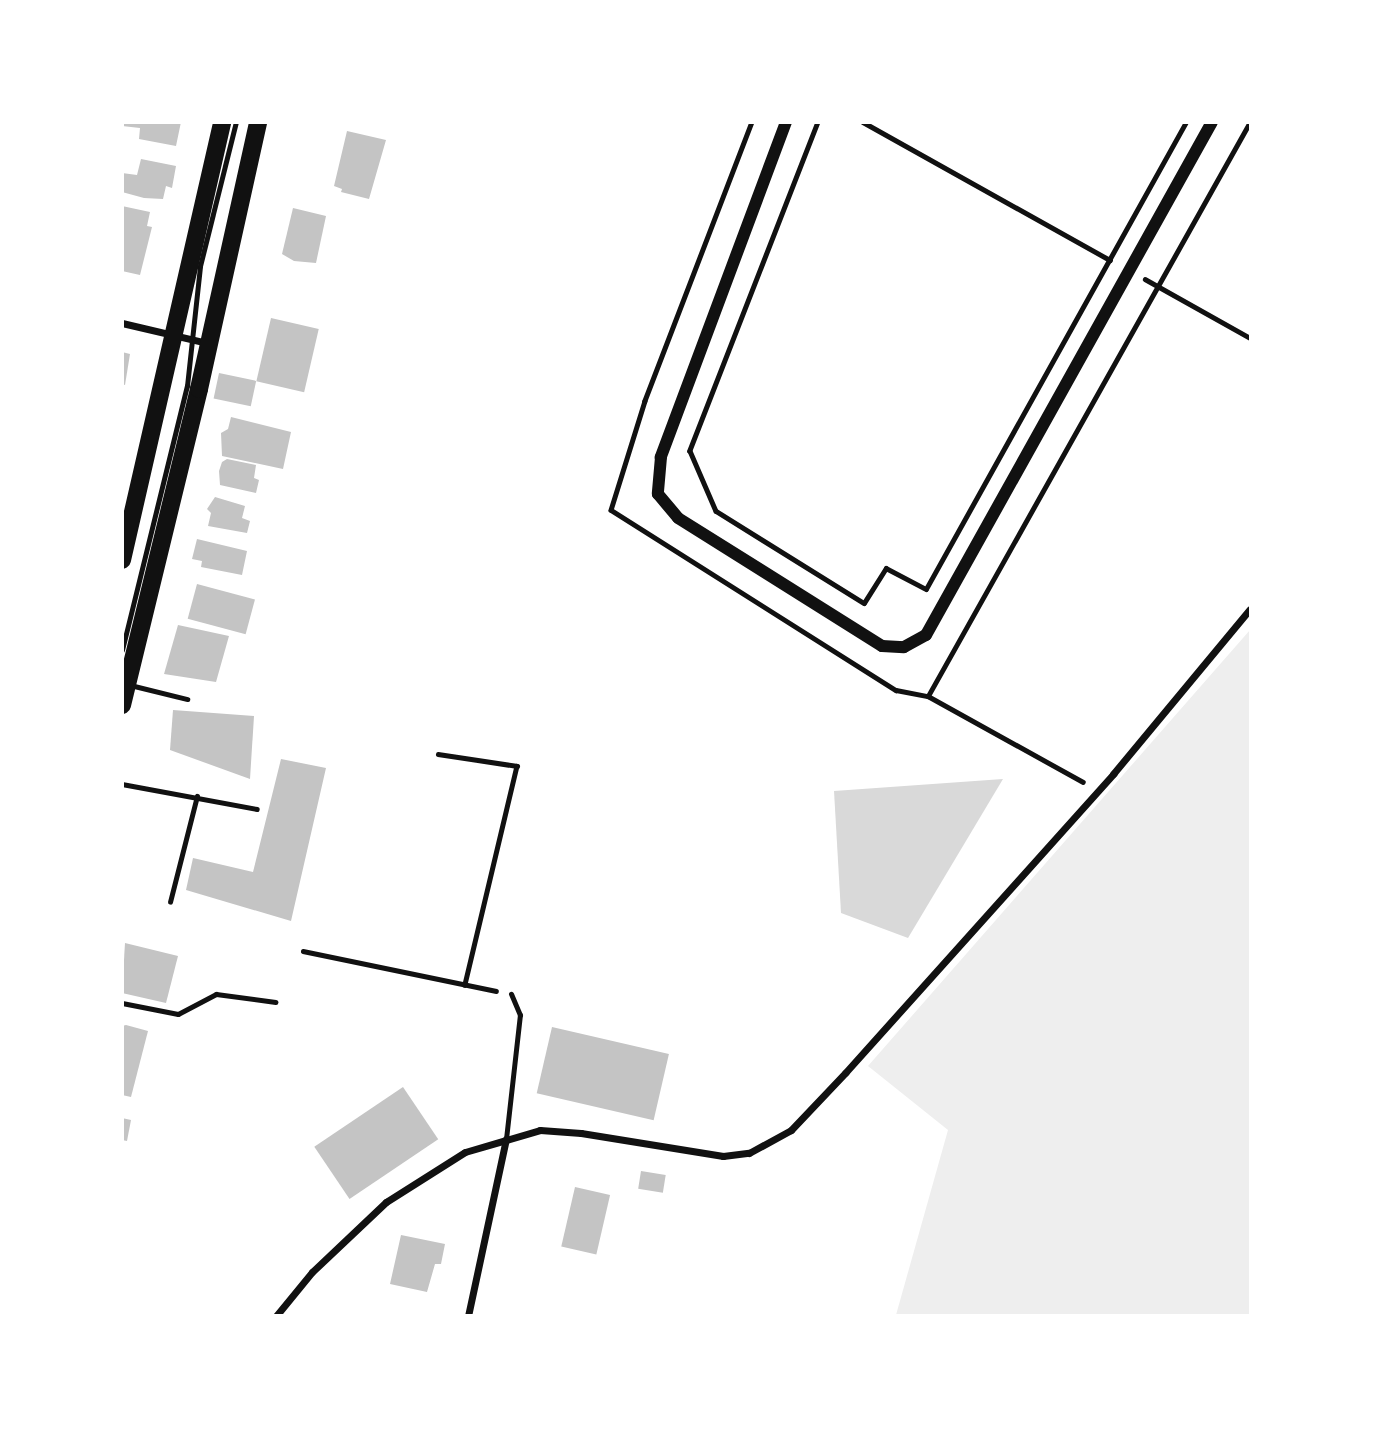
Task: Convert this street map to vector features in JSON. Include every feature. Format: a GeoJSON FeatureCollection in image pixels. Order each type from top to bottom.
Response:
{"type":"FeatureCollection","features":[{"type":"Feature","properties":{"kind":"main road"},"geometry":{"type":"LineString","coordinates":[[122,560],[222,122]]}},
{"type":"Feature","properties":{"kind":"main road"},"geometry":{"type":"LineString","coordinates":[[122,705],[200,341],[258,122]]}},
{"type":"Feature","properties":{"kind":"street"},"geometry":{"type":"LineString","coordinates":[[786,122],[660,457],[658,494],[678,518],[882,646],[904,647],[926,635],[1212,122]]}},
{"type":"Feature","properties":{"kind":"street"},"geometry":{"type":"LineString","coordinates":[[122,323],[200,341]]}},
{"type":"Feature","properties":{"kind":"street"},"geometry":{"type":"LineString","coordinates":[[276,1315],[312,1272],[386,1202],[465,1152],[540,1130],[723,1156],[749,1153],[791,1130],[1097,790],[1251,609]]}},
{"type":"Feature","properties":{"kind":"street"},"geometry":{"type":"LineString","coordinates":[[468,1315],[506,1139]]}},
{"type":"Feature","properties":{"kind":"lane"},"geometry":{"type":"LineString","coordinates":[[122,650],[200,341],[200,266],[236,122]]}},
{"type":"Feature","properties":{"kind":"lane"},"geometry":{"type":"LineString","coordinates":[[127,684],[187,699]]}},
{"type":"Feature","properties":{"kind":"lane"},"geometry":{"type":"LineString","coordinates":[[122,1003],[178,1014],[216,994],[275,1002]]}},
{"type":"Feature","properties":{"kind":"lane"},"geometry":{"type":"LineString","coordinates":[[506,1139],[520,1016],[510,994]]}},
{"type":"Feature","properties":{"kind":"path"},"geometry":{"type":"LineString","coordinates":[[752,122],[645,401],[611,510],[896,690],[928,696],[1097,790]]}},
{"type":"Feature","properties":{"kind":"path"},"geometry":{"type":"LineString","coordinates":[[818,122],[690,451],[716,511],[864,603],[886,568],[926,589],[1186,122]]}},
{"type":"Feature","properties":{"kind":"path"},"geometry":{"type":"LineString","coordinates":[[863,122],[1251,338]]}},
{"type":"Feature","properties":{"kind":"path"},"geometry":{"type":"LineString","coordinates":[[928,696],[1250,122]]}},
{"type":"Feature","properties":{"kind":"path"},"geometry":{"type":"LineString","coordinates":[[438,754],[517,766],[465,985]]}},
{"type":"Feature","properties":{"kind":"path"},"geometry":{"type":"LineString","coordinates":[[122,784],[257,809]]}},
{"type":"Feature","properties":{"kind":"path"},"geometry":{"type":"LineString","coordinates":[[170,902],[197,796]]}},
{"type":"Feature","properties":{"kind":"path"},"geometry":{"type":"LineString","coordinates":[[303,951],[510,994]]}},
{"type":"Feature","properties":{"kind":"shaded area"},"geometry":{"type":"Polygon","coordinates":[[[1250,630],[1250,1315],[896,1315],[948,1130],[868,1066],[1250,630]]]}},
{"type":"Feature","properties":{"kind":"shaded area"},"geometry":{"type":"Polygon","coordinates":[[[1003,779],[908,938],[841,913],[834,791],[1003,779]]]}},
{"type":"Feature","properties":{"kind":"building"},"geometry":{"type":"Polygon","coordinates":[[[122,122],[181,122],[176,146],[139,139],[140,128],[122,126],[122,122]]]}},
{"type":"Feature","properties":{"kind":"building"},"geometry":{"type":"Polygon","coordinates":[[[347,131],[386,140],[369,199],[341,192],[342,189],[334,186],[347,131]]]}},
{"type":"Feature","properties":{"kind":"building"},"geometry":{"type":"Polygon","coordinates":[[[141,159],[176,166],[172,188],[166,186],[163,199],[144,198],[122,192],[122,173],[137,175],[141,159]]]}},
{"type":"Feature","properties":{"kind":"building"},"geometry":{"type":"Polygon","coordinates":[[[122,206],[150,212],[147,226],[152,227],[140,275],[122,271],[122,206]]]}},
{"type":"Feature","properties":{"kind":"building"},"geometry":{"type":"Polygon","coordinates":[[[293,208],[326,216],[316,263],[294,261],[282,254],[293,208]]]}},
{"type":"Feature","properties":{"kind":"building"},"geometry":{"type":"Polygon","coordinates":[[[271,318],[319,329],[304,392],[256,381],[271,318]]]}},
{"type":"Feature","properties":{"kind":"building"},"geometry":{"type":"Polygon","coordinates":[[[122,352],[130,354],[125,385],[122,384],[122,352]]]}},
{"type":"Feature","properties":{"kind":"building"},"geometry":{"type":"Polygon","coordinates":[[[219,373],[256,381],[251,406],[214,398],[219,373]]]}},
{"type":"Feature","properties":{"kind":"building"},"geometry":{"type":"Polygon","coordinates":[[[231,417],[291,432],[283,469],[222,456],[221,433],[228,429],[231,417]]]}},
{"type":"Feature","properties":{"kind":"building"},"geometry":{"type":"Polygon","coordinates":[[[227,459],[256,465],[254,478],[259,480],[256,493],[220,485],[219,471],[222,462],[227,459]]]}},
{"type":"Feature","properties":{"kind":"building"},"geometry":{"type":"Polygon","coordinates":[[[215,497],[245,506],[242,518],[250,521],[247,533],[208,526],[211,513],[207,509],[215,497]]]}},
{"type":"Feature","properties":{"kind":"building"},"geometry":{"type":"Polygon","coordinates":[[[197,539],[247,551],[242,575],[201,567],[202,561],[192,559],[197,539]]]}},
{"type":"Feature","properties":{"kind":"building"},"geometry":{"type":"Polygon","coordinates":[[[197,584],[255,600],[246,634],[188,619],[197,584]]]}},
{"type":"Feature","properties":{"kind":"building"},"geometry":{"type":"Polygon","coordinates":[[[178,625],[229,636],[216,682],[164,674],[178,625]]]}},
{"type":"Feature","properties":{"kind":"building"},"geometry":{"type":"Polygon","coordinates":[[[173,710],[254,716],[250,779],[170,750],[173,710]]]}},
{"type":"Feature","properties":{"kind":"building"},"geometry":{"type":"Polygon","coordinates":[[[281,759],[326,768],[291,921],[186,890],[193,858],[253,872],[281,759]]]}},
{"type":"Feature","properties":{"kind":"building"},"geometry":{"type":"Polygon","coordinates":[[[125,943],[178,956],[166,1003],[122,993],[125,943]]]}},
{"type":"Feature","properties":{"kind":"building"},"geometry":{"type":"Polygon","coordinates":[[[122,1026],[148,1031],[131,1097],[122,1095],[122,1026]]]}},
{"type":"Feature","properties":{"kind":"building"},"geometry":{"type":"Polygon","coordinates":[[[552,1027],[669,1054],[654,1120],[537,1093],[552,1027]]]}},
{"type":"Feature","properties":{"kind":"building"},"geometry":{"type":"Polygon","coordinates":[[[403,1087],[438,1139],[350,1199],[314,1147],[403,1087]]]}},
{"type":"Feature","properties":{"kind":"building"},"geometry":{"type":"Polygon","coordinates":[[[122,1118],[131,1120],[127,1141],[122,1140],[122,1118]]]}},
{"type":"Feature","properties":{"kind":"building"},"geometry":{"type":"Polygon","coordinates":[[[641,1171],[666,1175],[663,1193],[638,1189],[641,1171]]]}},
{"type":"Feature","properties":{"kind":"building"},"geometry":{"type":"Polygon","coordinates":[[[575,1187],[610,1195],[596,1255],[561,1246],[575,1187]]]}},
{"type":"Feature","properties":{"kind":"building"},"geometry":{"type":"Polygon","coordinates":[[[401,1235],[445,1244],[441,1264],[435,1264],[427,1292],[390,1284],[401,1235]]]}}]}
